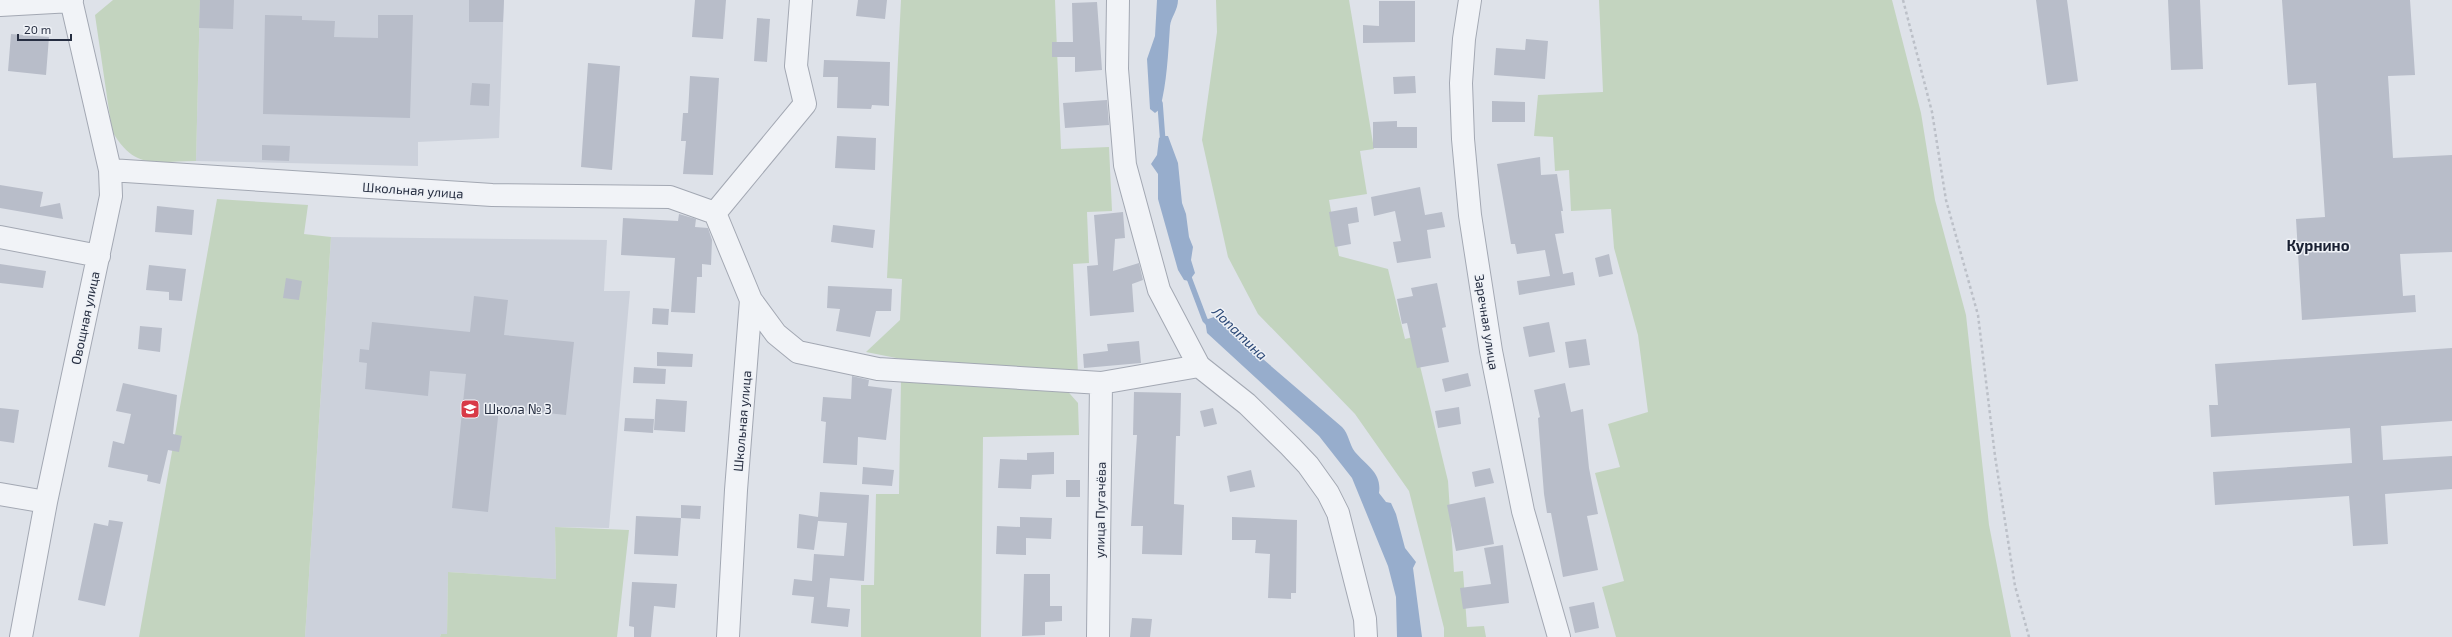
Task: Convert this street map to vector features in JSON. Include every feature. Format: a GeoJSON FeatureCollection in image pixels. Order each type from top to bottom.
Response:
{"type":"FeatureCollection","features":[{"type":"Feature","properties":{"kind":"street"},"geometry":{"type":"LineString","coordinates":[[715,213],[805,104],[796,66],[801,0]]}},
{"type":"Feature","properties":{"kind":"street"},"geometry":{"type":"LineString","coordinates":[[1118,0],[1117,69],[1125,165],[1159,290],[1199,366],[1247,404],[1308,465],[1328,492],[1338,513],[1365,619],[1366,637]]}},
{"type":"Feature","properties":{"kind":"street","name":"Заречная улица"},"geometry":{"type":"LineString","coordinates":[[1470,0],[1464,39],[1460,83],[1463,139],[1470,215],[1490,351],[1522,503],[1559,637]]}},
{"type":"Feature","properties":{"kind":"street"},"geometry":{"type":"LineString","coordinates":[[0,5],[71,1]]}},
{"type":"Feature","properties":{"kind":"street","name":"Овощная улица"},"geometry":{"type":"LineString","coordinates":[[21,637],[46,502],[111,196],[110,170],[71,1]]}},
{"type":"Feature","properties":{"kind":"street","name":"Школьная улица"},"geometry":{"type":"LineString","coordinates":[[110,170],[492,195],[670,197],[715,213],[752,300],[736,490],[728,637]]}},
{"type":"Feature","properties":{"kind":"street"},"geometry":{"type":"LineString","coordinates":[[0,237],[99,256]]}},
{"type":"Feature","properties":{"kind":"street"},"geometry":{"type":"LineString","coordinates":[[752,300],[776,334],[798,352],[878,369],[1101,383],[1199,366]]}},
{"type":"Feature","properties":{"kind":"street","name":"улица Пугачёва"},"geometry":{"type":"LineString","coordinates":[[1098,637],[1101,383]]}},
{"type":"Feature","properties":{"kind":"street"},"geometry":{"type":"LineString","coordinates":[[0,494],[46,502]]}},
{"type":"Feature","properties":{"kind":"path"},"geometry":{"type":"LineString","coordinates":[[1903,0],[1932,112],[1946,200],[1978,315],[1995,456],[2015,586],[2029,637]]}},
{"type":"Feature","properties":{"kind":"shaded area"},"geometry":{"type":"Polygon","coordinates":[[[200,0],[504,0],[499,138],[418,142],[418,166],[196,161],[200,0]]]}},
{"type":"Feature","properties":{"kind":"shaded area","name":"Школа № 3"},"geometry":{"type":"Polygon","coordinates":[[[331,237],[607,240],[604,291],[630,291],[609,528],[555,527],[556,579],[448,572],[447,635],[441,634],[440,637],[305,637],[331,237]]]}},
{"type":"Feature","properties":{"kind":"green space"},"geometry":{"type":"Polygon","coordinates":[[[113,0],[200,0],[196,161],[157,162],[138,158],[129,153],[112,131],[95,15],[113,0]]]}},
{"type":"Feature","properties":{"kind":"green space"},"geometry":{"type":"Polygon","coordinates":[[[901,0],[1055,0],[1061,149],[1109,147],[1112,211],[1087,212],[1089,263],[1073,264],[1078,374],[952,369],[866,352],[900,320],[902,279],[887,278],[901,0]]]}},
{"type":"Feature","properties":{"kind":"green space"},"geometry":{"type":"Polygon","coordinates":[[[1216,0],[1349,0],[1374,149],[1360,151],[1367,194],[1329,200],[1339,256],[1388,269],[1405,339],[1413,337],[1448,481],[1454,572],[1463,571],[1467,627],[1484,626],[1486,637],[1444,637],[1444,628],[1409,491],[1355,414],[1258,314],[1228,257],[1202,140],[1217,32],[1216,0]]]}},
{"type":"Feature","properties":{"kind":"green space"},"geometry":{"type":"Polygon","coordinates":[[[1599,0],[1892,0],[1921,113],[1935,200],[1966,315],[1989,525],[2011,637],[1616,637],[1602,587],[1624,581],[1595,473],[1620,467],[1608,424],[1648,412],[1638,335],[1614,248],[1611,209],[1571,211],[1569,170],[1555,171],[1553,137],[1534,136],[1538,95],[1603,92],[1599,0]]]}},
{"type":"Feature","properties":{"kind":"green space"},"geometry":{"type":"Polygon","coordinates":[[[217,199],[308,205],[304,234],[331,237],[305,637],[139,637],[217,199]]]}},
{"type":"Feature","properties":{"kind":"green space"},"geometry":{"type":"Polygon","coordinates":[[[901,381],[1063,386],[1078,403],[1079,435],[983,437],[981,637],[861,637],[861,585],[874,585],[876,494],[899,494],[901,381]]]}},
{"type":"Feature","properties":{"kind":"green space"},"geometry":{"type":"Polygon","coordinates":[[[555,527],[629,530],[617,637],[440,637],[441,634],[447,634],[448,572],[556,579],[555,527]]]}},
{"type":"Feature","properties":{"kind":"water"},"geometry":{"type":"Polygon","coordinates":[[[1157,0],[1178,0],[1170,26],[1167,68],[1160,109],[1155,113],[1150,109],[1147,59],[1155,36],[1157,0]]]}},
{"type":"Feature","properties":{"kind":"water"},"geometry":{"type":"Polygon","coordinates":[[[1162,136],[1168,136],[1178,163],[1182,203],[1186,214],[1189,237],[1193,247],[1191,260],[1195,273],[1189,281],[1184,280],[1178,270],[1158,199],[1158,174],[1151,164],[1157,155],[1159,138],[1162,136]]]}},
{"type":"Feature","properties":{"kind":"water"},"geometry":{"type":"Polygon","coordinates":[[[1214,317],[1342,427],[1355,452],[1373,470],[1378,480],[1379,493],[1386,502],[1391,503],[1396,514],[1405,548],[1416,562],[1413,568],[1422,637],[1397,637],[1396,597],[1388,566],[1352,478],[1319,436],[1207,333],[1205,320],[1214,317]]]}},
{"type":"Feature","properties":{"kind":"building"},"geometry":{"type":"Polygon","coordinates":[[[200,0],[234,0],[233,29],[199,28],[200,0]]]}},
{"type":"Feature","properties":{"kind":"building"},"geometry":{"type":"Polygon","coordinates":[[[469,0],[504,0],[503,22],[469,22],[469,0]]]}},
{"type":"Feature","properties":{"kind":"building"},"geometry":{"type":"Polygon","coordinates":[[[695,0],[726,0],[723,39],[692,37],[695,0]]]}},
{"type":"Feature","properties":{"kind":"building"},"geometry":{"type":"Polygon","coordinates":[[[858,0],[887,0],[885,19],[856,16],[858,0]]]}},
{"type":"Feature","properties":{"kind":"building"},"geometry":{"type":"Polygon","coordinates":[[[2036,0],[2067,0],[2078,81],[2047,85],[2036,0]]]}},
{"type":"Feature","properties":{"kind":"building"},"geometry":{"type":"Polygon","coordinates":[[[2168,0],[2200,0],[2203,69],[2171,70],[2168,0]]]}},
{"type":"Feature","properties":{"kind":"building"},"geometry":{"type":"Polygon","coordinates":[[[2282,0],[2410,0],[2415,75],[2388,76],[2393,158],[2452,155],[2452,252],[2400,254],[2403,296],[2415,295],[2416,312],[2302,320],[2296,219],[2325,217],[2316,83],[2288,85],[2282,0]]]}},
{"type":"Feature","properties":{"kind":"building"},"geometry":{"type":"Polygon","coordinates":[[[1379,1],[1415,1],[1415,42],[1363,43],[1363,25],[1379,26],[1379,1]]]}},
{"type":"Feature","properties":{"kind":"building"},"geometry":{"type":"Polygon","coordinates":[[[1097,2],[1102,70],[1075,72],[1075,57],[1052,57],[1052,42],[1073,42],[1072,3],[1097,2]]]}},
{"type":"Feature","properties":{"kind":"building"},"geometry":{"type":"Polygon","coordinates":[[[265,15],[302,16],[302,20],[335,21],[334,37],[378,38],[378,15],[413,15],[410,118],[263,114],[265,15]]]}},
{"type":"Feature","properties":{"kind":"building"},"geometry":{"type":"Polygon","coordinates":[[[757,18],[770,19],[767,62],[754,61],[757,18]]]}},
{"type":"Feature","properties":{"kind":"building"},"geometry":{"type":"Polygon","coordinates":[[[11,34],[49,37],[46,75],[8,71],[11,34]]]}},
{"type":"Feature","properties":{"kind":"building"},"geometry":{"type":"Polygon","coordinates":[[[1526,39],[1548,41],[1545,79],[1494,75],[1496,48],[1525,50],[1526,39]]]}},
{"type":"Feature","properties":{"kind":"building"},"geometry":{"type":"Polygon","coordinates":[[[824,60],[890,62],[889,106],[872,105],[871,109],[837,108],[838,77],[823,77],[824,60]]]}},
{"type":"Feature","properties":{"kind":"building"},"geometry":{"type":"Polygon","coordinates":[[[588,63],[620,66],[612,170],[581,167],[588,63]]]}},
{"type":"Feature","properties":{"kind":"building"},"geometry":{"type":"Polygon","coordinates":[[[690,76],[719,78],[713,175],[683,174],[686,141],[681,141],[683,113],[688,113],[690,76]]]}},
{"type":"Feature","properties":{"kind":"building"},"geometry":{"type":"Polygon","coordinates":[[[1415,76],[1416,93],[1394,94],[1393,77],[1415,76]]]}},
{"type":"Feature","properties":{"kind":"building"},"geometry":{"type":"Polygon","coordinates":[[[472,83],[490,84],[489,106],[470,105],[472,83]]]}},
{"type":"Feature","properties":{"kind":"building"},"geometry":{"type":"Polygon","coordinates":[[[1107,100],[1109,125],[1065,128],[1063,103],[1107,100]]]}},
{"type":"Feature","properties":{"kind":"building"},"geometry":{"type":"Polygon","coordinates":[[[1492,101],[1525,102],[1525,122],[1492,122],[1492,101]]]}},
{"type":"Feature","properties":{"kind":"building"},"geometry":{"type":"Polygon","coordinates":[[[1397,121],[1397,127],[1417,127],[1417,148],[1373,148],[1373,122],[1397,121]]]}},
{"type":"Feature","properties":{"kind":"building"},"geometry":{"type":"Polygon","coordinates":[[[837,136],[876,138],[875,170],[835,168],[837,136]]]}},
{"type":"Feature","properties":{"kind":"building"},"geometry":{"type":"Polygon","coordinates":[[[262,145],[290,146],[289,161],[262,160],[262,145]]]}},
{"type":"Feature","properties":{"kind":"building"},"geometry":{"type":"Polygon","coordinates":[[[1540,157],[1541,175],[1557,174],[1563,211],[1561,211],[1564,233],[1555,234],[1563,274],[1573,272],[1575,285],[1519,295],[1517,281],[1550,276],[1545,250],[1517,254],[1515,244],[1511,244],[1497,164],[1540,157]]]}},
{"type":"Feature","properties":{"kind":"building"},"geometry":{"type":"Polygon","coordinates":[[[0,185],[43,192],[40,207],[60,203],[63,219],[0,208],[0,185]]]}},
{"type":"Feature","properties":{"kind":"building"},"geometry":{"type":"Polygon","coordinates":[[[1420,187],[1425,215],[1442,212],[1445,227],[1427,230],[1431,258],[1397,263],[1393,242],[1401,241],[1395,211],[1374,216],[1371,197],[1420,187]]]}},
{"type":"Feature","properties":{"kind":"building"},"geometry":{"type":"Polygon","coordinates":[[[157,206],[194,210],[192,235],[155,232],[157,206]]]}},
{"type":"Feature","properties":{"kind":"building"},"geometry":{"type":"Polygon","coordinates":[[[1357,207],[1359,222],[1348,224],[1351,244],[1335,247],[1329,212],[1357,207]]]}},
{"type":"Feature","properties":{"kind":"building"},"geometry":{"type":"Polygon","coordinates":[[[1123,212],[1125,238],[1115,239],[1113,271],[1139,263],[1143,280],[1132,284],[1134,312],[1090,316],[1087,266],[1098,265],[1094,215],[1123,212]]]}},
{"type":"Feature","properties":{"kind":"building"},"geometry":{"type":"Polygon","coordinates":[[[679,214],[696,219],[695,227],[708,228],[712,240],[711,265],[702,264],[702,277],[697,277],[695,313],[671,312],[675,258],[621,255],[623,218],[678,221],[679,214]]]}},
{"type":"Feature","properties":{"kind":"building"},"geometry":{"type":"Polygon","coordinates":[[[833,225],[875,230],[873,248],[831,242],[833,225]]]}},
{"type":"Feature","properties":{"kind":"building"},"geometry":{"type":"Polygon","coordinates":[[[1609,254],[1613,274],[1599,277],[1595,258],[1609,254]]]}},
{"type":"Feature","properties":{"kind":"building"},"geometry":{"type":"Polygon","coordinates":[[[0,264],[46,271],[43,288],[0,283],[0,264]]]}},
{"type":"Feature","properties":{"kind":"building"},"geometry":{"type":"Polygon","coordinates":[[[149,265],[186,269],[182,301],[169,300],[169,292],[146,290],[149,265]]]}},
{"type":"Feature","properties":{"kind":"building"},"geometry":{"type":"Polygon","coordinates":[[[286,278],[302,281],[299,300],[283,298],[286,278]]]}},
{"type":"Feature","properties":{"kind":"building"},"geometry":{"type":"Polygon","coordinates":[[[1437,283],[1446,327],[1442,328],[1449,362],[1417,368],[1407,323],[1402,324],[1397,299],[1413,296],[1411,288],[1437,283]]]}},
{"type":"Feature","properties":{"kind":"building"},"geometry":{"type":"Polygon","coordinates":[[[828,286],[892,289],[891,311],[876,311],[870,337],[836,331],[840,309],[827,308],[828,286]]]}},
{"type":"Feature","properties":{"kind":"building"},"geometry":{"type":"Polygon","coordinates":[[[474,296],[508,300],[504,335],[574,342],[566,415],[499,408],[488,512],[452,508],[466,374],[430,371],[428,396],[365,389],[367,363],[359,362],[360,349],[369,350],[372,322],[470,332],[474,296]]]}},
{"type":"Feature","properties":{"kind":"building"},"geometry":{"type":"Polygon","coordinates":[[[653,308],[669,309],[668,325],[652,324],[653,308]]]}},
{"type":"Feature","properties":{"kind":"building"},"geometry":{"type":"Polygon","coordinates":[[[1549,322],[1555,352],[1529,357],[1523,327],[1549,322]]]}},
{"type":"Feature","properties":{"kind":"building"},"geometry":{"type":"Polygon","coordinates":[[[140,326],[162,328],[160,352],[138,349],[140,326]]]}},
{"type":"Feature","properties":{"kind":"building"},"geometry":{"type":"Polygon","coordinates":[[[1586,339],[1590,365],[1569,368],[1565,342],[1586,339]]]}},
{"type":"Feature","properties":{"kind":"building"},"geometry":{"type":"Polygon","coordinates":[[[1139,341],[1141,363],[1084,368],[1083,354],[1108,351],[1107,344],[1139,341]]]}},
{"type":"Feature","properties":{"kind":"building"},"geometry":{"type":"Polygon","coordinates":[[[2452,348],[2452,421],[2381,426],[2383,460],[2452,456],[2452,489],[2385,494],[2388,544],[2353,546],[2349,496],[2215,505],[2213,472],[2352,463],[2350,428],[2211,437],[2209,405],[2218,405],[2215,364],[2452,348]]]}},
{"type":"Feature","properties":{"kind":"building"},"geometry":{"type":"Polygon","coordinates":[[[657,352],[693,354],[692,367],[657,366],[657,352]]]}},
{"type":"Feature","properties":{"kind":"building"},"geometry":{"type":"Polygon","coordinates":[[[634,367],[666,369],[665,384],[633,383],[634,367]]]}},
{"type":"Feature","properties":{"kind":"building"},"geometry":{"type":"Polygon","coordinates":[[[1468,373],[1471,386],[1445,392],[1442,379],[1468,373]]]}},
{"type":"Feature","properties":{"kind":"building"},"geometry":{"type":"Polygon","coordinates":[[[852,376],[869,380],[868,386],[892,389],[886,440],[858,437],[857,465],[823,463],[826,422],[821,421],[823,397],[851,399],[852,376]]]}},
{"type":"Feature","properties":{"kind":"building"},"geometry":{"type":"Polygon","coordinates":[[[123,383],[177,395],[173,434],[182,436],[179,452],[168,450],[160,484],[147,481],[148,475],[108,467],[113,441],[124,444],[131,414],[116,411],[123,383]]]}},
{"type":"Feature","properties":{"kind":"building"},"geometry":{"type":"Polygon","coordinates":[[[1565,383],[1571,412],[1583,409],[1589,468],[1598,514],[1587,516],[1598,570],[1563,577],[1551,513],[1547,513],[1544,494],[1538,418],[1540,417],[1534,390],[1565,383]]]}},
{"type":"Feature","properties":{"kind":"building"},"geometry":{"type":"Polygon","coordinates":[[[1134,392],[1181,393],[1180,436],[1176,436],[1174,504],[1184,505],[1182,555],[1142,554],[1143,526],[1131,526],[1137,435],[1133,435],[1134,392]]]}},
{"type":"Feature","properties":{"kind":"building"},"geometry":{"type":"Polygon","coordinates":[[[656,399],[687,401],[685,432],[654,430],[656,399]]]}},
{"type":"Feature","properties":{"kind":"building"},"geometry":{"type":"Polygon","coordinates":[[[1459,407],[1461,424],[1438,428],[1435,411],[1459,407]]]}},
{"type":"Feature","properties":{"kind":"building"},"geometry":{"type":"Polygon","coordinates":[[[0,408],[19,410],[14,443],[0,441],[0,408]]]}},
{"type":"Feature","properties":{"kind":"building"},"geometry":{"type":"Polygon","coordinates":[[[1213,408],[1217,424],[1204,427],[1200,411],[1213,408]]]}},
{"type":"Feature","properties":{"kind":"building"},"geometry":{"type":"Polygon","coordinates":[[[625,418],[654,419],[653,433],[624,431],[625,418]]]}},
{"type":"Feature","properties":{"kind":"building"},"geometry":{"type":"Polygon","coordinates":[[[1054,452],[1054,474],[1032,475],[1031,489],[998,488],[1000,459],[1027,460],[1027,453],[1054,452]]]}},
{"type":"Feature","properties":{"kind":"building"},"geometry":{"type":"Polygon","coordinates":[[[863,467],[894,470],[892,486],[862,484],[863,467]]]}},
{"type":"Feature","properties":{"kind":"building"},"geometry":{"type":"Polygon","coordinates":[[[1490,468],[1494,483],[1475,487],[1472,472],[1490,468]]]}},
{"type":"Feature","properties":{"kind":"building"},"geometry":{"type":"Polygon","coordinates":[[[1251,470],[1255,487],[1230,492],[1227,476],[1251,470]]]}},
{"type":"Feature","properties":{"kind":"building"},"geometry":{"type":"Polygon","coordinates":[[[1066,480],[1080,480],[1080,497],[1066,497],[1066,480]]]}},
{"type":"Feature","properties":{"kind":"building"},"geometry":{"type":"Polygon","coordinates":[[[820,492],[869,495],[864,581],[830,578],[827,607],[850,609],[848,627],[811,623],[814,597],[792,595],[794,579],[812,581],[814,554],[844,556],[847,523],[818,521],[814,550],[797,548],[799,514],[818,517],[820,492]]]}},
{"type":"Feature","properties":{"kind":"building"},"geometry":{"type":"Polygon","coordinates":[[[1485,497],[1494,544],[1456,551],[1447,505],[1485,497]]]}},
{"type":"Feature","properties":{"kind":"building"},"geometry":{"type":"Polygon","coordinates":[[[681,505],[701,506],[700,519],[681,518],[681,505]]]}},
{"type":"Feature","properties":{"kind":"building"},"geometry":{"type":"Polygon","coordinates":[[[636,516],[681,518],[678,556],[634,554],[636,516]]]}},
{"type":"Feature","properties":{"kind":"building"},"geometry":{"type":"Polygon","coordinates":[[[1020,517],[1052,518],[1051,539],[1026,538],[1026,555],[996,554],[997,526],[1020,527],[1020,517]]]}},
{"type":"Feature","properties":{"kind":"building"},"geometry":{"type":"Polygon","coordinates":[[[1232,517],[1297,520],[1296,593],[1291,593],[1291,599],[1268,598],[1270,554],[1255,553],[1256,540],[1232,540],[1232,517]]]}},
{"type":"Feature","properties":{"kind":"building"},"geometry":{"type":"Polygon","coordinates":[[[109,520],[123,522],[105,606],[78,600],[94,523],[108,526],[109,520]]]}},
{"type":"Feature","properties":{"kind":"building"},"geometry":{"type":"Polygon","coordinates":[[[1503,545],[1509,603],[1463,609],[1460,588],[1491,584],[1484,548],[1503,545]]]}},
{"type":"Feature","properties":{"kind":"building"},"geometry":{"type":"Polygon","coordinates":[[[1024,574],[1050,574],[1050,606],[1062,606],[1062,621],[1045,622],[1045,635],[1022,636],[1024,574]]]}},
{"type":"Feature","properties":{"kind":"building"},"geometry":{"type":"Polygon","coordinates":[[[632,582],[677,584],[675,608],[654,606],[651,637],[634,637],[634,627],[629,626],[632,582]]]}},
{"type":"Feature","properties":{"kind":"building"},"geometry":{"type":"Polygon","coordinates":[[[1594,602],[1599,628],[1575,633],[1569,607],[1594,602]]]}},
{"type":"Feature","properties":{"kind":"building"},"geometry":{"type":"Polygon","coordinates":[[[1132,618],[1152,619],[1150,637],[1130,637],[1132,618]]]}},
{"type":"Feature","properties":{"kind":"waterway","name":"Лопатина"},"geometry":{"type":"LineString","coordinates":[[1160,103],[1163,143]]}},
{"type":"Feature","properties":{"kind":"waterway","name":"Лопатина"},"geometry":{"type":"LineString","coordinates":[[1188,275],[1205,320],[1210,325]]}},
{"type":"Feature","properties":{"kind":"place","name":"Школа № 3"},"geometry":{"type":"Point","coordinates":[470,409]}},
{"type":"Feature","properties":{"kind":"district","name":"Курнино"},"geometry":{"type":"Point","coordinates":[2318,245]}}]}
